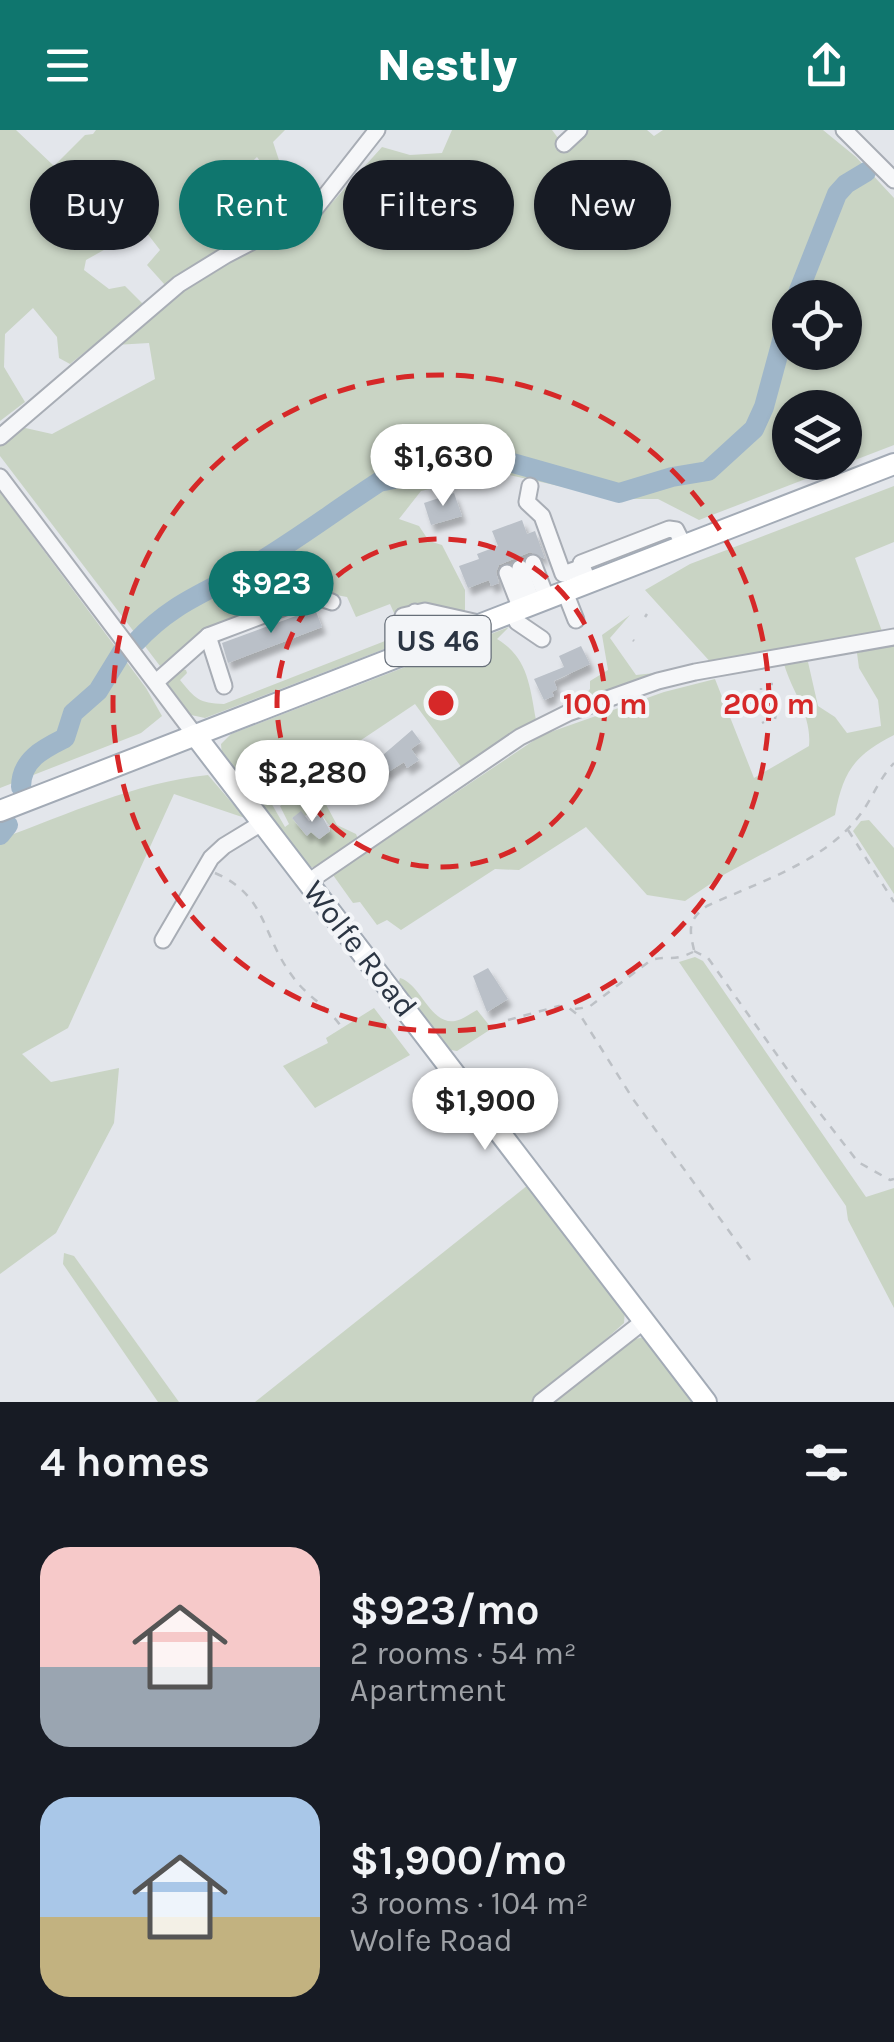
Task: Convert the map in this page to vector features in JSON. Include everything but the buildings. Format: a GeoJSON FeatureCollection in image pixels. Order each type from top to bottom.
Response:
{"type":"FeatureCollection","features":[{"type":"Feature","properties":{"kind":"main road","name":"US 46"},"geometry":{"type":"LineString","coordinates":[[11,807],[537,603],[586,575],[684,546],[894,464]]}},
{"type":"Feature","properties":{"kind":"main road","name":"Wolfe Road"},"geometry":{"type":"LineString","coordinates":[[195,735],[706,1402]]}},
{"type":"Feature","properties":{"kind":"street"},"geometry":{"type":"LineString","coordinates":[[0,436],[178,284],[316,209],[377,130]]}},
{"type":"Feature","properties":{"kind":"street"},"geometry":{"type":"LineString","coordinates":[[564,144],[579,130]]}},
{"type":"Feature","properties":{"kind":"street"},"geometry":{"type":"LineString","coordinates":[[844,130],[894,180]]}},
{"type":"Feature","properties":{"kind":"street"},"geometry":{"type":"LineString","coordinates":[[0,477],[195,735]]}},
{"type":"Feature","properties":{"kind":"street"},"geometry":{"type":"LineString","coordinates":[[530,486],[527,502],[542,516],[563,574],[586,575]]}},
{"type":"Feature","properties":{"kind":"street"},"geometry":{"type":"LineString","coordinates":[[537,603],[523,567],[537,603],[576,620]]}},
{"type":"Feature","properties":{"kind":"street"},"geometry":{"type":"LineString","coordinates":[[156,682],[208,636],[306,599],[317,597],[332,602]]}},
{"type":"Feature","properties":{"kind":"street"},"geometry":{"type":"LineString","coordinates":[[537,603],[517,622],[542,640]]}},
{"type":"Feature","properties":{"kind":"street"},"geometry":{"type":"LineString","coordinates":[[429,644],[409,614],[426,610],[482,624]]}},
{"type":"Feature","properties":{"kind":"street"},"geometry":{"type":"LineString","coordinates":[[208,636],[224,686]]}},
{"type":"Feature","properties":{"kind":"street"},"geometry":{"type":"LineString","coordinates":[[308,882],[479,764],[535,728],[568,713],[695,672],[894,637]]}},
{"type":"Feature","properties":{"kind":"street"},"geometry":{"type":"LineString","coordinates":[[163,940],[205,869],[224,846],[260,824]]}},
{"type":"Feature","properties":{"kind":"street"},"geometry":{"type":"LineString","coordinates":[[540,1402],[644,1321]]}},
{"type":"Feature","properties":{"kind":"path"},"geometry":{"type":"LineString","coordinates":[[775,719],[776,713]]}},
{"type":"Feature","properties":{"kind":"path"},"geometry":{"type":"LineString","coordinates":[[694,952],[689,928],[695,915],[824,848],[848,828],[894,763]]}},
{"type":"Feature","properties":{"kind":"path"},"geometry":{"type":"LineString","coordinates":[[848,828],[894,902]]}},
{"type":"Feature","properties":{"kind":"path"},"geometry":{"type":"LineString","coordinates":[[205,869],[235,882],[251,896],[275,952],[296,982],[326,1007],[342,1028]]}},
{"type":"Feature","properties":{"kind":"path"},"geometry":{"type":"LineString","coordinates":[[508,1020],[546,1008],[589,1007],[651,960],[676,960],[694,952],[708,958],[858,1162],[894,1180]]}},
{"type":"Feature","properties":{"kind":"path"},"geometry":{"type":"LineString","coordinates":[[569,1008],[582,1018],[633,1099],[750,1260]]}},
{"type":"Feature","properties":{"kind":"green space"},"geometry":{"type":"Polygon","coordinates":[[[0,130],[16,130],[48,160],[30,160],[30,250],[104,250],[86,260],[84,270],[109,289],[125,286],[144,305],[70,364],[59,358],[57,337],[33,308],[5,334],[4,367],[25,402],[0,421],[0,130]]]}},
{"type":"Feature","properties":{"kind":"green space"},"geometry":{"type":"Polygon","coordinates":[[[96,130],[285,130],[273,142],[279,160],[257,157],[179,160],[179,250],[218,250],[165,285],[147,265],[160,250],[159,160],[60,160],[85,135],[96,130]]]}},
{"type":"Feature","properties":{"kind":"green space"},"geometry":{"type":"Polygon","coordinates":[[[452,130],[552,130],[564,146],[583,130],[647,130],[654,136],[663,130],[823,130],[856,157],[894,198],[894,445],[862,457],[862,390],[772,390],[772,480],[803,480],[699,520],[658,499],[618,499],[500,473],[421,491],[399,519],[419,526],[429,541],[442,545],[465,590],[465,612],[421,607],[394,613],[390,604],[356,617],[347,597],[315,591],[200,634],[160,666],[0,456],[0,445],[21,427],[52,434],[155,379],[149,343],[115,345],[185,284],[244,250],[323,250],[323,213],[343,190],[343,250],[514,250],[514,160],[370,160],[382,147],[410,155],[442,153],[452,130]]]}},
{"type":"Feature","properties":{"kind":"green space"},"geometry":{"type":"Polygon","coordinates":[[[894,486],[894,542],[855,558],[883,634],[714,666],[645,590],[690,564],[894,486]]]}},
{"type":"Feature","properties":{"kind":"green space"},"geometry":{"type":"Polygon","coordinates":[[[0,492],[146,688],[162,716],[141,733],[0,788],[0,492]]]}},
{"type":"Feature","properties":{"kind":"green space"},"geometry":{"type":"Polygon","coordinates":[[[630,615],[610,638],[636,675],[664,672],[578,703],[590,689],[590,681],[608,670],[602,635],[630,615]]]}},
{"type":"Feature","properties":{"kind":"green space"},"geometry":{"type":"Polygon","coordinates":[[[406,622],[412,623],[417,633],[413,638],[205,718],[191,715],[168,684],[168,679],[181,669],[186,670],[180,680],[194,696],[224,704],[408,632],[406,622]]]}},
{"type":"Feature","properties":{"kind":"green space"},"geometry":{"type":"Polygon","coordinates":[[[509,627],[497,639],[521,664],[536,720],[462,768],[415,704],[270,801],[285,827],[289,824],[280,806],[315,780],[322,792],[314,809],[305,816],[301,812],[292,818],[306,835],[311,832],[320,839],[330,831],[317,809],[322,797],[337,825],[356,834],[358,839],[318,867],[308,867],[222,756],[221,744],[231,734],[509,627]]]}},
{"type":"Feature","properties":{"kind":"green space"},"geometry":{"type":"Polygon","coordinates":[[[894,644],[894,735],[852,766],[835,815],[725,874],[685,901],[647,895],[586,827],[519,870],[495,869],[401,930],[387,920],[377,925],[360,902],[353,903],[333,875],[542,735],[664,692],[715,679],[754,778],[809,746],[805,714],[784,664],[808,662],[818,706],[835,717],[847,733],[881,726],[878,700],[859,668],[857,653],[894,644]]]}},
{"type":"Feature","properties":{"kind":"green space"},"geometry":{"type":"Polygon","coordinates":[[[208,775],[245,818],[174,794],[68,1028],[22,1054],[51,1082],[119,1068],[114,1123],[56,1233],[0,1274],[0,839],[128,792],[208,775]]]}},
{"type":"Feature","properties":{"kind":"green space"},"geometry":{"type":"Polygon","coordinates":[[[869,820],[894,848],[894,894],[853,831],[861,821],[869,820]]]}},
{"type":"Feature","properties":{"kind":"green space"},"geometry":{"type":"Polygon","coordinates":[[[695,957],[703,961],[866,1197],[894,1188],[894,1308],[848,1220],[846,1206],[679,962],[695,957]]]}},
{"type":"Feature","properties":{"kind":"green space"},"geometry":{"type":"Polygon","coordinates":[[[400,978],[439,1017],[455,1021],[477,1010],[489,1025],[488,1031],[457,1051],[451,1050],[398,984],[400,978]]]}},
{"type":"Feature","properties":{"kind":"green space"},"geometry":{"type":"Polygon","coordinates":[[[374,1008],[410,1055],[315,1108],[283,1066],[328,1043],[326,1038],[374,1008]]]}},
{"type":"Feature","properties":{"kind":"green space"},"geometry":{"type":"Polygon","coordinates":[[[528,1185],[625,1310],[624,1323],[596,1348],[644,1337],[700,1402],[255,1402],[528,1185]]]}},
{"type":"Feature","properties":{"kind":"green space"},"geometry":{"type":"Polygon","coordinates":[[[64,1253],[74,1256],[179,1402],[158,1402],[63,1264],[64,1253]]]}},
{"type":"Feature","properties":{"kind":"waterway"},"geometry":{"type":"LineString","coordinates":[[803,280],[837,194],[866,172]]}},
{"type":"Feature","properties":{"kind":"waterway"},"geometry":{"type":"LineString","coordinates":[[136,642],[177,608],[267,557],[379,482],[486,460],[506,461],[619,493],[708,471],[754,429],[774,370]]}},
{"type":"Feature","properties":{"kind":"waterway"},"geometry":{"type":"LineString","coordinates":[[21,787],[30,762],[65,738],[73,713],[98,691],[122,652]]}},
{"type":"Feature","properties":{"kind":"waterway"},"geometry":{"type":"LineString","coordinates":[[0,835],[8,825]]}}]}
